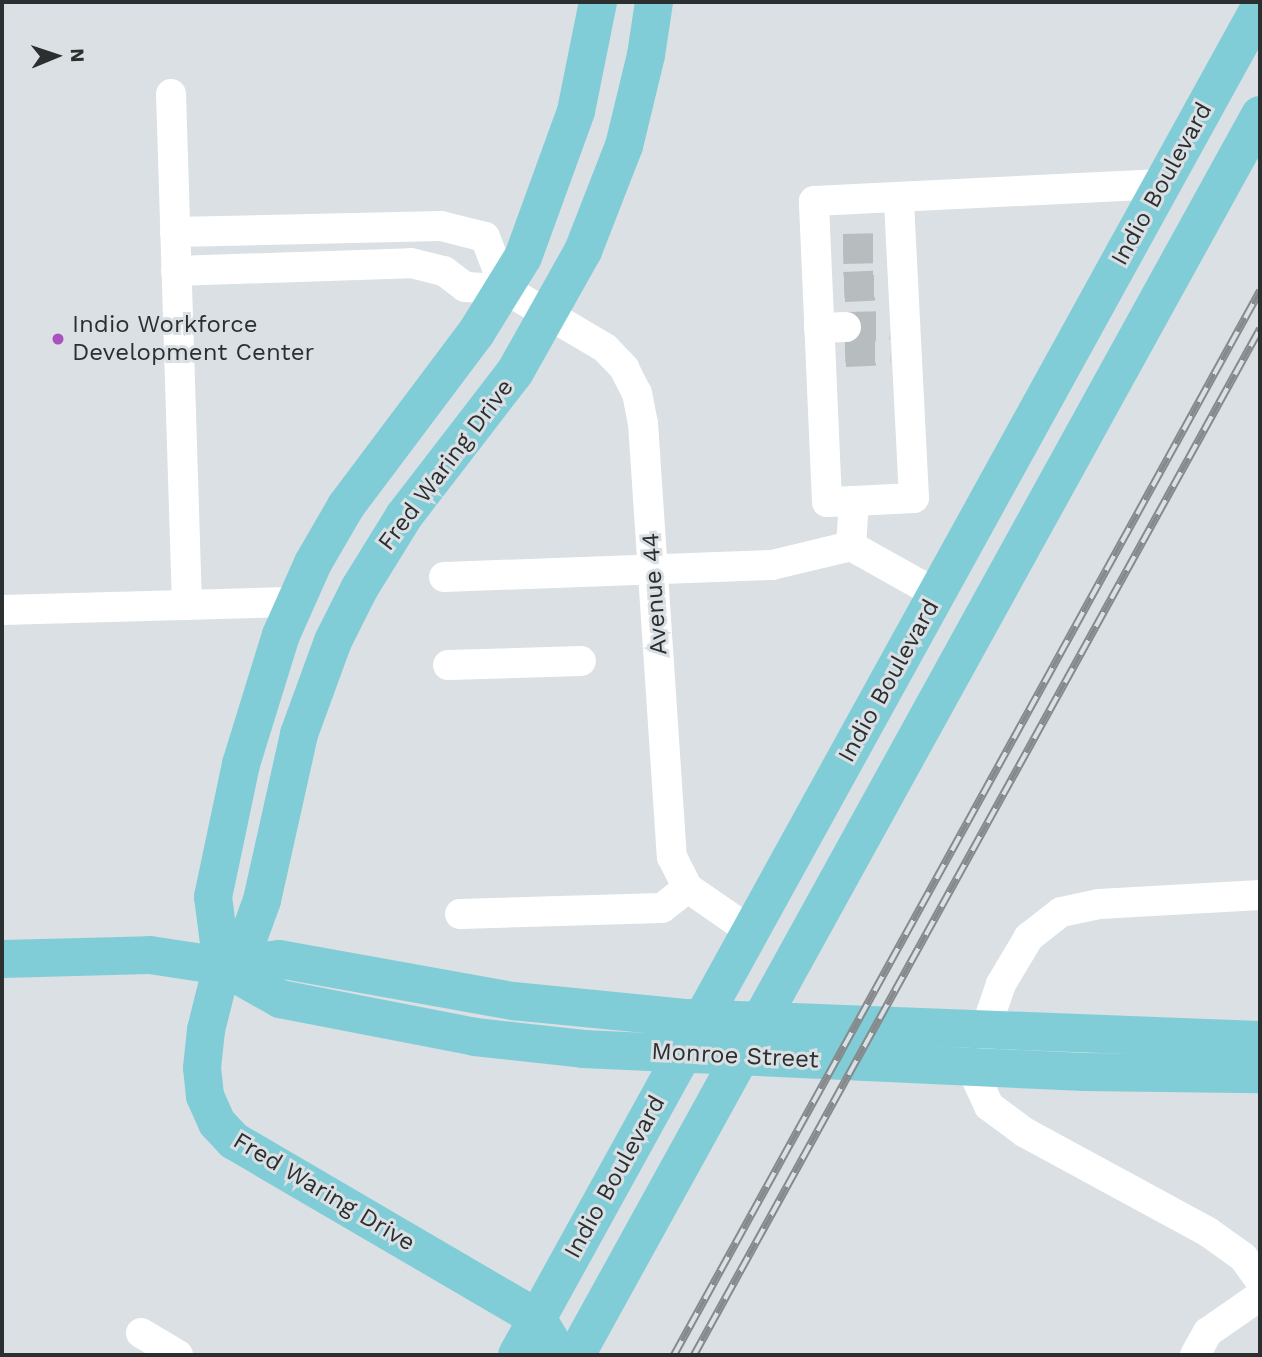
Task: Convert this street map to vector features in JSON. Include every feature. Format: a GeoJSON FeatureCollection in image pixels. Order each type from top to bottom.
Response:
{"type":"FeatureCollection","features":[{"type":"Feature","properties":{"kind":"main road","name":"Fred Waring Drive"},"geometry":{"type":"LineString","coordinates":[[537,1318],[253,1155],[216,1123],[205,1096],[202,1068],[206,1030],[222,966],[213,897],[226,830],[260,699],[295,602],[329,534],[365,477],[505,289],[539,222],[559,166],[585,77],[598,2]]}},
{"type":"Feature","properties":{"kind":"main road","name":"Fred Waring Drive"},"geometry":{"type":"LineString","coordinates":[[222,966],[249,936],[262,900],[299,734],[316,684],[354,599],[404,516],[488,411],[550,316],[583,251],[624,146],[646,55],[654,2]]}},
{"type":"Feature","properties":{"kind":"main road","name":"Indio Boulevard"},"geometry":{"type":"LineString","coordinates":[[517,1355],[1260,7]]}},
{"type":"Feature","properties":{"kind":"main road"},"geometry":{"type":"LineString","coordinates":[[576,1355],[1260,115]]}},
{"type":"Feature","properties":{"kind":"main road","name":"Monroe Street"},"geometry":{"type":"LineString","coordinates":[[2,959],[150,956],[222,966],[279,959],[457,993],[587,1010],[1086,1054],[1260,1074]]}},
{"type":"Feature","properties":{"kind":"main road","name":"Monroe Street"},"geometry":{"type":"LineString","coordinates":[[222,966],[280,999],[475,1037],[583,1049],[1086,1054],[1260,1040]]}},
{"type":"Feature","properties":{"kind":"main road"},"geometry":{"type":"LineString","coordinates":[[619,1278],[597,1279],[591,1267],[649,1160],[665,1086]]}},
{"type":"Feature","properties":{"kind":"main road"},"geometry":{"type":"LineString","coordinates":[[551,1355],[549,1338],[537,1318],[582,1304],[619,1278]]}},
{"type":"Feature","properties":{"kind":"street"},"geometry":{"type":"LineString","coordinates":[[171,94],[187,605]]}},
{"type":"Feature","properties":{"kind":"street"},"geometry":{"type":"LineString","coordinates":[[899,197],[893,248],[898,338],[914,498],[827,502],[833,340],[830,250],[814,201],[1163,184]]}},
{"type":"Feature","properties":{"kind":"street"},"geometry":{"type":"LineString","coordinates":[[175,232],[441,226],[485,237],[505,289],[465,286],[444,271],[411,263],[176,271]]}},
{"type":"Feature","properties":{"kind":"street","name":"Avenue 44"},"geometry":{"type":"LineString","coordinates":[[505,289],[605,348],[624,368],[637,393],[653,570],[672,857],[688,888],[750,931]]}},
{"type":"Feature","properties":{"kind":"street"},"geometry":{"type":"LineString","coordinates":[[851,546],[854,501]]}},
{"type":"Feature","properties":{"kind":"street"},"geometry":{"type":"LineString","coordinates":[[444,577],[772,565],[851,546],[937,594]]}},
{"type":"Feature","properties":{"kind":"street"},"geometry":{"type":"LineString","coordinates":[[2,610],[295,602]]}},
{"type":"Feature","properties":{"kind":"street"},"geometry":{"type":"LineString","coordinates":[[449,666],[581,661]]}},
{"type":"Feature","properties":{"kind":"street"},"geometry":{"type":"LineString","coordinates":[[460,914],[662,908],[688,888]]}},
{"type":"Feature","properties":{"kind":"street"},"geometry":{"type":"LineString","coordinates":[[1260,895],[1099,904],[1061,912],[1029,937],[1001,984],[978,1051],[976,1078],[989,1106],[1024,1132],[1208,1232],[1242,1257],[1260,1280]]}},
{"type":"Feature","properties":{"kind":"street"},"geometry":{"type":"LineString","coordinates":[[1195,1355],[1208,1332],[1260,1296]]}},
{"type":"Feature","properties":{"kind":"street"},"geometry":{"type":"LineString","coordinates":[[141,1333],[178,1355]]}},
{"type":"Feature","properties":{"kind":"tunnel"},"geometry":{"type":"LineString","coordinates":[[843,249],[885,248]]}},
{"type":"Feature","properties":{"kind":"tunnel"},"geometry":{"type":"LineString","coordinates":[[844,287],[888,285]]}},
{"type":"Feature","properties":{"kind":"tunnel"},"geometry":{"type":"LineString","coordinates":[[846,327],[889,326]]}},
{"type":"Feature","properties":{"kind":"tunnel"},"geometry":{"type":"LineString","coordinates":[[845,352],[890,350]]}},
{"type":"Feature","properties":{"kind":"railway"},"geometry":{"type":"LineString","coordinates":[[674,1355],[1260,291]]}},
{"type":"Feature","properties":{"kind":"railway"},"geometry":{"type":"LineString","coordinates":[[694,1355],[1260,329]]}},
{"type":"Feature","properties":{"kind":"place","name":"Indio Workforce Development Center"},"geometry":{"type":"Point","coordinates":[58,339]}}]}
